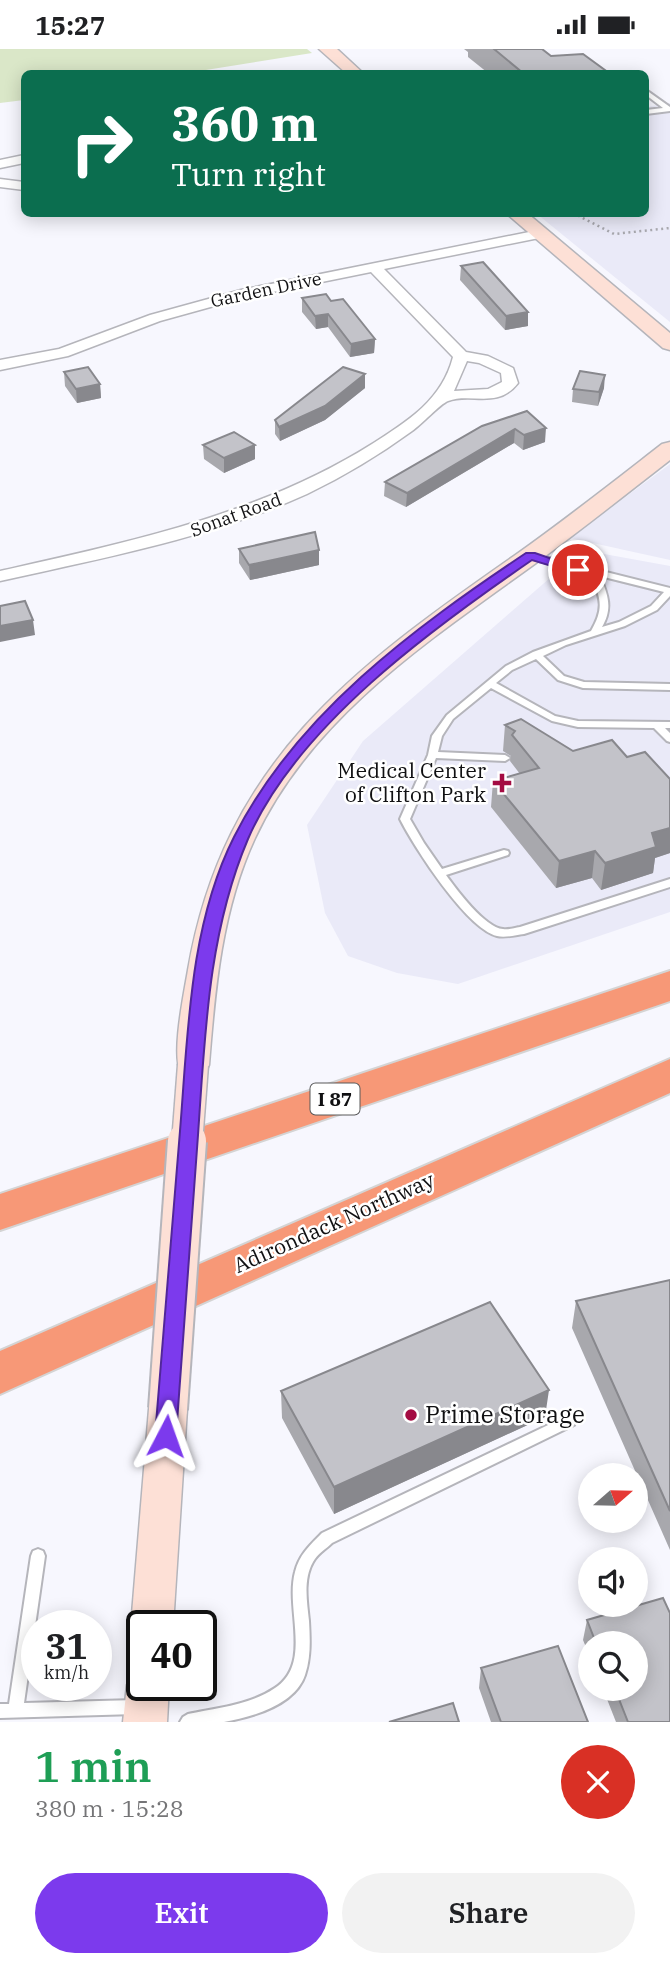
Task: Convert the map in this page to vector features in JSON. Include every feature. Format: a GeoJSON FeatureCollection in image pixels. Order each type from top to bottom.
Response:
{"type":"FeatureCollection","features":[{"type":"Feature","properties":{"kind":"highway","name":"I 87"},"geometry":{"type":"LineString","coordinates":[[0,1212],[670,986]]}},
{"type":"Feature","properties":{"kind":"highway","name":"Adirondack Northway"},"geometry":{"type":"LineString","coordinates":[[0,1373],[670,1075]]}},
{"type":"Feature","properties":{"kind":"street"},"geometry":{"type":"LineString","coordinates":[[327,49],[352,70]]}},
{"type":"Feature","properties":{"kind":"street"},"geometry":{"type":"LineString","coordinates":[[0,164],[21,160]]}},
{"type":"Feature","properties":{"kind":"street"},"geometry":{"type":"LineString","coordinates":[[0,183],[21,186]]}},
{"type":"Feature","properties":{"kind":"street"},"geometry":{"type":"LineString","coordinates":[[519,217],[670,344]]}},
{"type":"Feature","properties":{"kind":"street","name":"Garden Drive"},"geometry":{"type":"LineString","coordinates":[[0,365],[95,343],[155,318],[210,301],[538,234]]}},
{"type":"Feature","properties":{"kind":"street"},"geometry":{"type":"LineString","coordinates":[[374,267],[461,356],[499,365],[508,371],[510,383],[501,391],[446,396]]}},
{"type":"Feature","properties":{"kind":"street","name":"Sonat Road"},"geometry":{"type":"LineString","coordinates":[[0,576],[171,538],[256,511],[362,459],[428,413],[446,396],[457,376],[461,356]]}},
{"type":"Feature","properties":{"kind":"street"},"geometry":{"type":"LineString","coordinates":[[153,1610],[200,988],[216,908],[241,838],[280,773],[347,697],[460,603],[530,556],[670,449]]}},
{"type":"Feature","properties":{"kind":"lane"},"geometry":{"type":"LineString","coordinates":[[649,94],[669,109]]}},
{"type":"Feature","properties":{"kind":"lane"},"geometry":{"type":"LineString","coordinates":[[649,99],[655,99]]}},
{"type":"Feature","properties":{"kind":"lane"},"geometry":{"type":"LineString","coordinates":[[649,112],[669,109]]}},
{"type":"Feature","properties":{"kind":"lane"},"geometry":{"type":"LineString","coordinates":[[530,556],[670,591]]}},
{"type":"Feature","properties":{"kind":"lane"},"geometry":{"type":"LineString","coordinates":[[595,574],[605,597],[606,614],[595,632]]}},
{"type":"Feature","properties":{"kind":"lane"},"geometry":{"type":"LineString","coordinates":[[670,591],[654,608],[622,624],[536,654],[509,668],[450,717],[437,736],[433,755],[405,819],[411,835],[440,873],[480,922],[498,933],[520,930],[670,883]]}},
{"type":"Feature","properties":{"kind":"lane"},"geometry":{"type":"LineString","coordinates":[[536,654],[561,678],[583,685],[670,687]]}},
{"type":"Feature","properties":{"kind":"lane"},"geometry":{"type":"LineString","coordinates":[[490,684],[550,722],[670,725]]}},
{"type":"Feature","properties":{"kind":"lane"},"geometry":{"type":"LineString","coordinates":[[656,724],[670,739]]}},
{"type":"Feature","properties":{"kind":"lane"},"geometry":{"type":"LineString","coordinates":[[433,755],[505,758]]}},
{"type":"Feature","properties":{"kind":"lane"},"geometry":{"type":"LineString","coordinates":[[440,873],[504,853]]}},
{"type":"Feature","properties":{"kind":"lane"},"geometry":{"type":"LineString","coordinates":[[188,1722],[267,1701],[289,1687],[298,1673],[301,1650],[301,1580],[307,1558],[327,1538],[569,1422]]}},
{"type":"Feature","properties":{"kind":"lane"},"geometry":{"type":"LineString","coordinates":[[38,1556],[8,1711],[146,1705]]}},
{"type":"Feature","properties":{"kind":"path"},"geometry":{"type":"LineString","coordinates":[[582,217],[614,234],[670,228]]}},
{"type":"Feature","properties":{"kind":"shaded area"},"geometry":{"type":"Polygon","coordinates":[[[670,103],[670,322],[541,217],[649,217],[649,106],[670,103]]]}},
{"type":"Feature","properties":{"kind":"shaded area"},"geometry":{"type":"Polygon","coordinates":[[[670,464],[670,560],[570,538],[670,464]]]}},
{"type":"Feature","properties":{"kind":"shaded area","name":"Medical Center of Clifton Park"},"geometry":{"type":"Polygon","coordinates":[[[582,550],[670,566],[670,912],[458,984],[397,973],[348,956],[325,913],[307,825],[363,741],[582,550]]]}},
{"type":"Feature","properties":{"kind":"green space"},"geometry":{"type":"Polygon","coordinates":[[[0,49],[307,49],[312,53],[206,70],[21,70],[21,100],[0,103],[0,49]]]}},
{"type":"Feature","properties":{"kind":"building"},"geometry":{"type":"Polygon","coordinates":[[[494,49],[542,49],[551,56],[583,54],[605,70],[519,70],[494,49]]]}},
{"type":"Feature","properties":{"kind":"building"},"geometry":{"type":"Polygon","coordinates":[[[483,262],[528,312],[506,316],[461,266],[483,262]]]}},
{"type":"Feature","properties":{"kind":"building"},"geometry":{"type":"Polygon","coordinates":[[[326,294],[331,301],[343,299],[375,339],[351,344],[328,314],[315,316],[302,298],[326,294]]]}},
{"type":"Feature","properties":{"kind":"building"},"geometry":{"type":"Polygon","coordinates":[[[88,367],[100,384],[76,389],[64,372],[88,367]]]}},
{"type":"Feature","properties":{"kind":"building"},"geometry":{"type":"Polygon","coordinates":[[[343,367],[365,374],[325,406],[279,427],[275,420],[343,367]]]}},
{"type":"Feature","properties":{"kind":"building"},"geometry":{"type":"Polygon","coordinates":[[[580,371],[605,375],[599,392],[573,389],[580,371]]]}},
{"type":"Feature","properties":{"kind":"building"},"geometry":{"type":"Polygon","coordinates":[[[527,411],[546,428],[524,435],[515,429],[407,493],[385,482],[482,426],[527,411]]]}},
{"type":"Feature","properties":{"kind":"building"},"geometry":{"type":"Polygon","coordinates":[[[234,432],[255,445],[224,458],[203,445],[234,432]]]}},
{"type":"Feature","properties":{"kind":"building"},"geometry":{"type":"Polygon","coordinates":[[[315,532],[319,550],[249,565],[239,549],[315,532]]]}},
{"type":"Feature","properties":{"kind":"building"},"geometry":{"type":"Polygon","coordinates":[[[25,601],[33,620],[0,626],[0,606],[25,601]]]}},
{"type":"Feature","properties":{"kind":"building"},"geometry":{"type":"Polygon","coordinates":[[[521,719],[573,751],[612,740],[627,757],[645,752],[670,779],[670,828],[652,833],[656,847],[605,863],[595,851],[559,861],[493,781],[539,768],[512,735],[515,731],[505,725],[521,719]]]}},
{"type":"Feature","properties":{"kind":"building"},"geometry":{"type":"Polygon","coordinates":[[[670,1280],[670,1511],[576,1301],[670,1280]]]}},
{"type":"Feature","properties":{"kind":"building"},"geometry":{"type":"Polygon","coordinates":[[[490,1302],[549,1390],[334,1487],[281,1391],[490,1302]]]}},
{"type":"Feature","properties":{"kind":"building"},"geometry":{"type":"Polygon","coordinates":[[[663,1598],[670,1613],[670,1722],[628,1722],[620,1701],[648,1701],[648,1631],[591,1631],[587,1620],[597,1617],[648,1617],[648,1602],[663,1598]]]}},
{"type":"Feature","properties":{"kind":"building"},"geometry":{"type":"Polygon","coordinates":[[[558,1646],[588,1722],[501,1722],[481,1668],[558,1646]]]}},
{"type":"Feature","properties":{"kind":"building"},"geometry":{"type":"Polygon","coordinates":[[[453,1703],[459,1722],[389,1722],[453,1703]]]}},
{"type":"Feature","properties":{"kind":"place","name":"Medical Center of Clifton Park"},"geometry":{"type":"Point","coordinates":[502,783]}},
{"type":"Feature","properties":{"kind":"place","name":"Prime Storage"},"geometry":{"type":"Point","coordinates":[411,1415]}},
{"type":"Feature","properties":{"kind":"route"},"geometry":{"type":"LineString","coordinates":[[166,1436],[200,988],[216,908],[241,838],[280,773],[306,740],[347,697],[460,603],[530,556],[578,570]]}}]}
